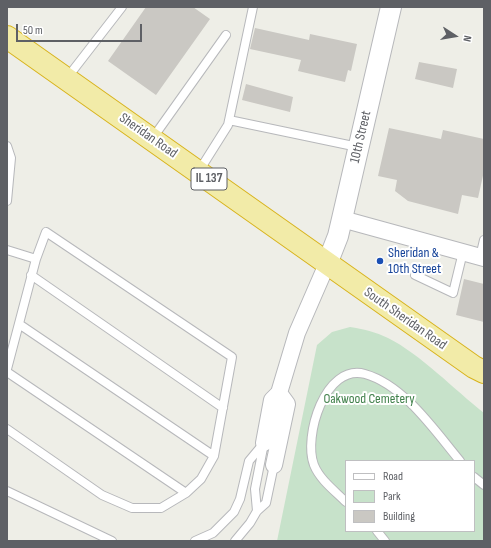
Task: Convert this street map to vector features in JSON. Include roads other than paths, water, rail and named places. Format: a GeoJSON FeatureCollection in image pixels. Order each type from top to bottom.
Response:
{"type":"FeatureCollection","features":[{"type":"Feature","properties":{"kind":"highway","name":"Sheridan Road"},"geometry":{"type":"LineString","coordinates":[[7,37],[327,264]]}},
{"type":"Feature","properties":{"kind":"highway","name":"South Sheridan Road"},"geometry":{"type":"LineString","coordinates":[[327,264],[474,367],[484,372]]}},
{"type":"Feature","properties":{"kind":"street","name":"10th Street"},"geometry":{"type":"LineString","coordinates":[[327,264],[342,219],[391,7]]}},
{"type":"Feature","properties":{"kind":"street"},"geometry":{"type":"LineString","coordinates":[[342,219],[482,257]]}},
{"type":"Feature","properties":{"kind":"street"},"geometry":{"type":"LineString","coordinates":[[264,443],[272,400],[279,393],[297,333],[327,264]]}},
{"type":"Feature","properties":{"kind":"street"},"geometry":{"type":"LineString","coordinates":[[274,465],[287,404],[279,393]]}},
{"type":"Feature","properties":{"kind":"lane"},"geometry":{"type":"LineString","coordinates":[[67,79],[122,7]]}},
{"type":"Feature","properties":{"kind":"lane"},"geometry":{"type":"LineString","coordinates":[[199,172],[228,125],[253,7]]}},
{"type":"Feature","properties":{"kind":"lane"},"geometry":{"type":"LineString","coordinates":[[152,139],[226,35]]}},
{"type":"Feature","properties":{"kind":"lane"},"geometry":{"type":"LineString","coordinates":[[229,120],[359,148]]}},
{"type":"Feature","properties":{"kind":"lane"},"geometry":{"type":"LineString","coordinates":[[7,146],[11,158],[7,202]]}},
{"type":"Feature","properties":{"kind":"lane"},"geometry":{"type":"LineString","coordinates":[[7,430],[102,495],[132,508],[160,508],[186,493],[201,479],[214,456],[232,357],[46,232],[36,259],[7,370],[186,493]]}},
{"type":"Feature","properties":{"kind":"lane"},"geometry":{"type":"LineString","coordinates":[[482,257],[484,240]]}},
{"type":"Feature","properties":{"kind":"lane"},"geometry":{"type":"LineString","coordinates":[[7,250],[36,259]]}},
{"type":"Feature","properties":{"kind":"lane"},"geometry":{"type":"LineString","coordinates":[[415,276],[453,293],[463,252]]}},
{"type":"Feature","properties":{"kind":"lane"},"geometry":{"type":"LineString","coordinates":[[32,275],[223,408]]}},
{"type":"Feature","properties":{"kind":"lane"},"geometry":{"type":"LineString","coordinates":[[18,324],[214,456]]}},
{"type":"Feature","properties":{"kind":"lane"},"geometry":{"type":"LineString","coordinates":[[345,501],[320,474],[314,465],[312,454],[315,425],[321,404],[328,389],[336,380],[344,376],[363,373],[382,381],[393,388],[413,406],[459,460]]}},
{"type":"Feature","properties":{"kind":"lane"},"geometry":{"type":"LineString","coordinates":[[257,512],[255,489],[264,443]]}},
{"type":"Feature","properties":{"kind":"lane"},"geometry":{"type":"LineString","coordinates":[[195,541],[213,534],[234,512],[240,499],[249,461],[264,443]]}},
{"type":"Feature","properties":{"kind":"lane"},"geometry":{"type":"LineString","coordinates":[[234,541],[266,503],[274,465]]}},
{"type":"Feature","properties":{"kind":"lane"},"geometry":{"type":"LineString","coordinates":[[475,478],[484,486]]}},
{"type":"Feature","properties":{"kind":"lane"},"geometry":{"type":"LineString","coordinates":[[7,491],[112,541]]}},
{"type":"Feature","properties":{"kind":"lane"},"geometry":{"type":"LineString","coordinates":[[378,532],[385,541]]}},
{"type":"Feature","properties":{"kind":"place","name":"Sheridan & 10th Street"},"geometry":{"type":"Point","coordinates":[380,261]}},
{"type":"Feature","properties":{"kind":"park label","name":"Oakwood Cemetery"},"geometry":{"type":"Point","coordinates":[369,399]}}]}
